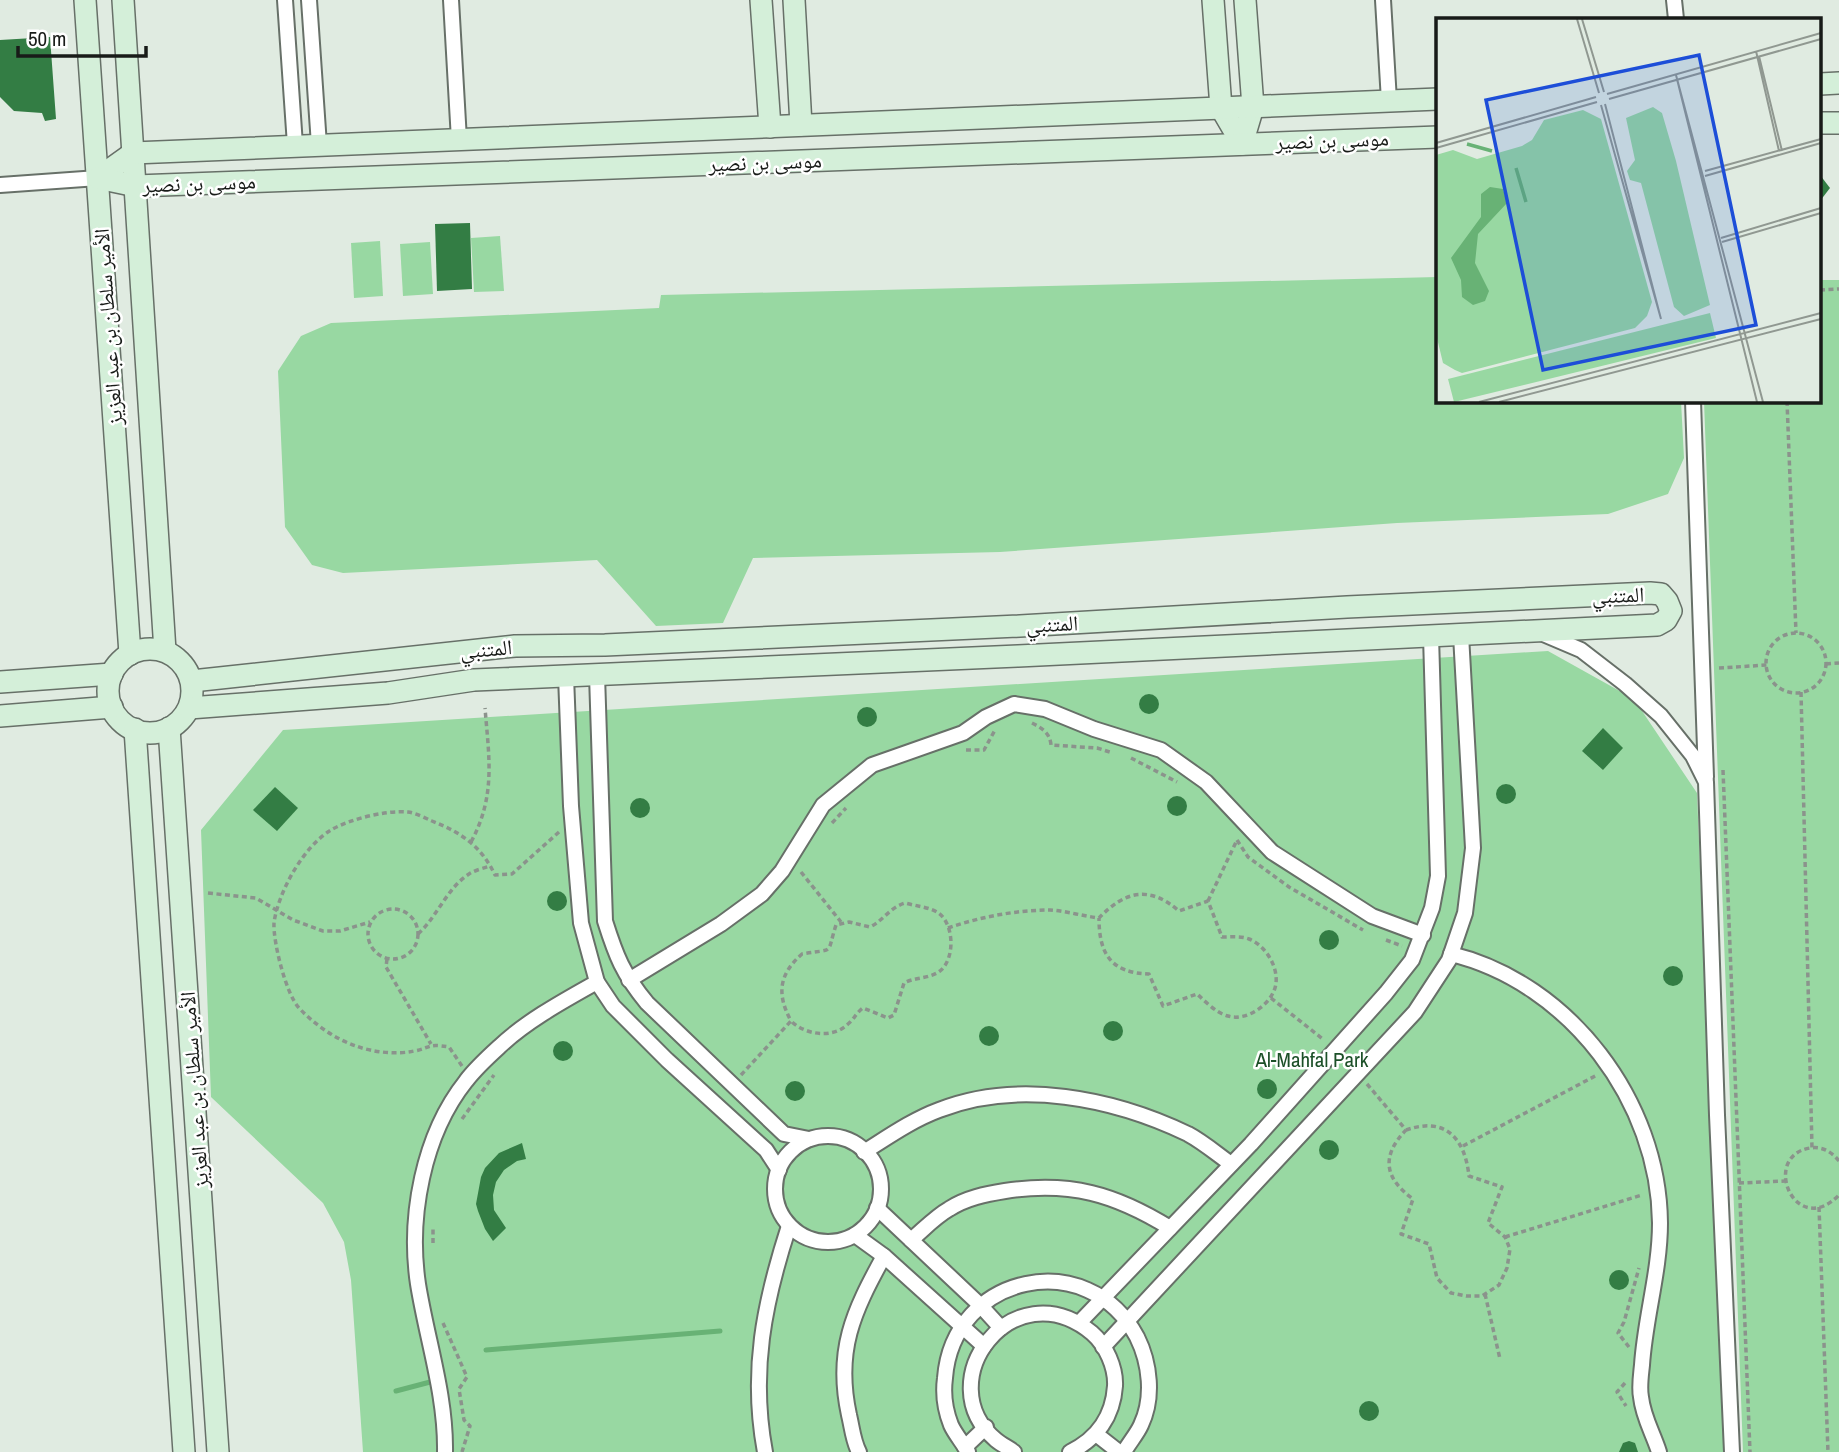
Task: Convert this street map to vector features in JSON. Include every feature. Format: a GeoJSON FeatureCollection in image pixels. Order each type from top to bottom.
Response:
{"type":"FeatureCollection","features":[{"type":"Feature","properties":{"kind":"street","name":"الأمير سلطان بن عبد العزيز"},"geometry":{"type":"LineString","coordinates":[[85,0],[130,654]]}},
{"type":"Feature","properties":{"kind":"street","name":"الأمير سلطان بن عبد العزيز"},"geometry":{"type":"LineString","coordinates":[[123,0],[165,651]]}},
{"type":"Feature","properties":{"kind":"street"},"geometry":{"type":"LineString","coordinates":[[285,0],[295,145]]}},
{"type":"Feature","properties":{"kind":"street"},"geometry":{"type":"LineString","coordinates":[[309,0],[319,145]]}},
{"type":"Feature","properties":{"kind":"street"},"geometry":{"type":"LineString","coordinates":[[451,0],[459,140]]}},
{"type":"Feature","properties":{"kind":"street"},"geometry":{"type":"LineString","coordinates":[[761,0],[770,127]]}},
{"type":"Feature","properties":{"kind":"street"},"geometry":{"type":"LineString","coordinates":[[794,0],[802,125]]}},
{"type":"Feature","properties":{"kind":"street"},"geometry":{"type":"LineString","coordinates":[[1213,0],[1221,108],[1242,144]]}},
{"type":"Feature","properties":{"kind":"street"},"geometry":{"type":"LineString","coordinates":[[1242,144],[1253,107],[1245,0]]}},
{"type":"Feature","properties":{"kind":"street"},"geometry":{"type":"LineString","coordinates":[[1383,0],[1389,101]]}},
{"type":"Feature","properties":{"kind":"street"},"geometry":{"type":"LineString","coordinates":[[1674,0],[1676,18]]}},
{"type":"Feature","properties":{"kind":"street","name":"موسى بن نصير"},"geometry":{"type":"LineString","coordinates":[[98,178],[134,153],[1436,99]]}},
{"type":"Feature","properties":{"kind":"street","name":"موسى بن نصير"},"geometry":{"type":"LineString","coordinates":[[98,178],[136,186],[1436,137]]}},
{"type":"Feature","properties":{"kind":"street"},"geometry":{"type":"LineString","coordinates":[[0,185],[98,178]]}},
{"type":"Feature","properties":{"kind":"street"},"geometry":{"type":"LineString","coordinates":[[1693,402],[1717,1115],[1732,1452]]}},
{"type":"Feature","properties":{"kind":"street","name":"المتنبي"},"geometry":{"type":"LineString","coordinates":[[188,708],[388,693],[474,680],[1657,625],[1667,620],[1671,611],[1661,594],[1650,593],[1020,626],[605,645],[515,646],[192,681]]}},
{"type":"Feature","properties":{"kind":"street"},"geometry":{"type":"LineString","coordinates":[[1537,631],[1581,650],[1661,716],[1685,746],[1706,782]]}},
{"type":"Feature","properties":{"kind":"street"},"geometry":{"type":"LineString","coordinates":[[1103,1347],[1129,1322],[1356,1072],[1415,1012],[1451,954],[1465,913],[1473,848],[1461,635]]}},
{"type":"Feature","properties":{"kind":"street"},"geometry":{"type":"LineString","coordinates":[[1079,1323],[1336,1049],[1386,993],[1415,953],[1432,908],[1439,863],[1431,636]]}},
{"type":"Feature","properties":{"kind":"street"},"geometry":{"type":"LineString","coordinates":[[152,648],[165,651],[177,658],[186,668],[192,681],[192,695],[181,720],[170,728],[142,732],[119,718],[111,707],[108,693],[112,674],[116,666],[130,654],[152,648]]}},
{"type":"Feature","properties":{"kind":"street"},"geometry":{"type":"LineString","coordinates":[[0,682],[112,674]]}},
{"type":"Feature","properties":{"kind":"street"},"geometry":{"type":"LineString","coordinates":[[597,675],[605,921],[615,952],[628,980],[647,1003],[784,1134],[809,1139],[827,1136],[843,1138],[859,1146],[871,1158],[881,1191],[877,1208],[868,1224],[855,1235],[838,1242],[820,1242],[803,1237],[789,1227],[779,1212],[775,1195],[779,1170],[794,1148],[809,1139]]}},
{"type":"Feature","properties":{"kind":"street"},"geometry":{"type":"LineString","coordinates":[[566,676],[581,923],[597,982],[613,1006],[667,1060],[766,1150],[779,1170]]}},
{"type":"Feature","properties":{"kind":"street"},"geometry":{"type":"LineString","coordinates":[[628,980],[721,924],[762,894],[782,871],[823,805],[872,765],[963,733],[986,717],[1014,704],[1045,709],[1094,729],[1161,750],[1206,782],[1272,852],[1372,916],[1423,935]]}},
{"type":"Feature","properties":{"kind":"street"},"geometry":{"type":"LineString","coordinates":[[0,716],[111,707]]}},
{"type":"Feature","properties":{"kind":"street","name":"الأمير سلطان بن عبد العزيز"},"geometry":{"type":"LineString","coordinates":[[170,728],[218,1452]]}},
{"type":"Feature","properties":{"kind":"street","name":"الأمير سلطان بن عبد العزيز"},"geometry":{"type":"LineString","coordinates":[[135,729],[184,1452]]}},
{"type":"Feature","properties":{"kind":"street"},"geometry":{"type":"LineString","coordinates":[[1451,954],[1475,960],[1509,976],[1568,1019],[1607,1063],[1646,1136],[1657,1181],[1660,1224],[1643,1345],[1640,1395],[1645,1419],[1659,1452]]}},
{"type":"Feature","properties":{"kind":"street"},"geometry":{"type":"LineString","coordinates":[[445,1452],[442,1398],[418,1283],[415,1241],[418,1199],[429,1155],[444,1116],[466,1081],[501,1044],[597,982]]}},
{"type":"Feature","properties":{"kind":"street"},"geometry":{"type":"LineString","coordinates":[[864,1152],[939,1110],[986,1097],[1016,1094],[1045,1095],[1132,1110],[1190,1135],[1231,1164]]}},
{"type":"Feature","properties":{"kind":"street"},"geometry":{"type":"LineString","coordinates":[[911,1240],[949,1209],[980,1195],[1017,1189],[1066,1187],[1112,1198],[1146,1213],[1170,1228]]}},
{"type":"Feature","properties":{"kind":"street"},"geometry":{"type":"LineString","coordinates":[[877,1208],[980,1305],[1000,1328]]}},
{"type":"Feature","properties":{"kind":"street"},"geometry":{"type":"LineString","coordinates":[[765,1452],[758,1417],[758,1356],[771,1281],[789,1227]]}},
{"type":"Feature","properties":{"kind":"street"},"geometry":{"type":"LineString","coordinates":[[855,1235],[884,1256],[984,1346]]}},
{"type":"Feature","properties":{"kind":"street"},"geometry":{"type":"LineString","coordinates":[[859,1452],[843,1388],[846,1340],[862,1295],[884,1256]]}},
{"type":"Feature","properties":{"kind":"street"},"geometry":{"type":"LineString","coordinates":[[986,1427],[967,1450],[951,1425],[943,1393],[946,1360],[962,1325],[980,1305],[1008,1288],[1040,1281],[1073,1284],[1102,1297],[1129,1322],[1145,1353],[1149,1389],[1142,1424],[1122,1452],[1096,1434]]}},
{"type":"Feature","properties":{"kind":"street"},"geometry":{"type":"LineString","coordinates":[[1014,1452],[995,1440],[981,1422],[972,1400],[972,1376],[979,1354],[992,1334],[1011,1321],[1034,1314],[1057,1314],[1079,1323],[1098,1338],[1110,1359],[1115,1382],[1112,1406],[1102,1428],[1084,1445],[1070,1452]]}},
{"type":"Feature","properties":{"kind":"path"},"geometry":{"type":"LineString","coordinates":[[1787,402],[1796,633]]}},
{"type":"Feature","properties":{"kind":"path"},"geometry":{"type":"LineString","coordinates":[[1796,633],[1811,637],[1819,643],[1824,651],[1826,664],[1821,681],[1801,692],[1786,691],[1778,687],[1771,680],[1767,665],[1774,643],[1781,637],[1796,633]]}},
{"type":"Feature","properties":{"kind":"path"},"geometry":{"type":"LineString","coordinates":[[1719,660],[1719,668],[1767,665]]}},
{"type":"Feature","properties":{"kind":"path"},"geometry":{"type":"LineString","coordinates":[[1826,664],[1839,663]]}},
{"type":"Feature","properties":{"kind":"path"},"geometry":{"type":"LineString","coordinates":[[1801,692],[1812,1148]]}},
{"type":"Feature","properties":{"kind":"path"},"geometry":{"type":"LineString","coordinates":[[471,842],[480,825],[490,783],[485,708]]}},
{"type":"Feature","properties":{"kind":"path"},"geometry":{"type":"LineString","coordinates":[[1021,721],[1033,723],[1043,729],[1050,738],[1051,745],[1097,748],[1131,758],[1181,784]]}},
{"type":"Feature","properties":{"kind":"path"},"geometry":{"type":"LineString","coordinates":[[956,752],[984,750],[996,729]]}},
{"type":"Feature","properties":{"kind":"path"},"geometry":{"type":"LineString","coordinates":[[1723,762],[1750,1452]]}},
{"type":"Feature","properties":{"kind":"path"},"geometry":{"type":"LineString","coordinates":[[830,825],[851,803]]}},
{"type":"Feature","properties":{"kind":"path"},"geometry":{"type":"LineString","coordinates":[[466,1081],[461,1064],[449,1046],[430,1044],[414,1051],[386,1052],[357,1046],[332,1035],[297,1007],[279,964],[274,923],[285,884],[302,858],[330,830],[371,815],[409,812],[443,825],[471,842],[495,875],[512,874],[573,819]]}},
{"type":"Feature","properties":{"kind":"path"},"geometry":{"type":"LineString","coordinates":[[1230,831],[1248,857],[1289,887],[1371,933]]}},
{"type":"Feature","properties":{"kind":"path"},"geometry":{"type":"LineString","coordinates":[[1208,901],[1222,937],[1250,939],[1262,947],[1270,958],[1276,982],[1271,998],[1245,1017],[1228,1017],[1197,994],[1163,1006],[1149,974],[1135,974],[1119,968],[1108,958],[1099,937],[1099,918],[1111,906],[1133,894],[1164,899],[1179,911],[1208,901],[1237,840]]}},
{"type":"Feature","properties":{"kind":"path"},"geometry":{"type":"LineString","coordinates":[[792,879],[805,863]]}},
{"type":"Feature","properties":{"kind":"path"},"geometry":{"type":"LineString","coordinates":[[418,934],[427,926],[454,887],[469,873],[490,866]]}},
{"type":"Feature","properties":{"kind":"path"},"geometry":{"type":"LineString","coordinates":[[800,872],[841,922],[870,927],[881,920],[889,910],[905,903],[940,914],[948,928],[951,946],[943,968],[937,973],[904,984],[897,1008],[891,1017],[863,1008],[837,1033],[804,1030],[790,1021],[780,999],[785,977],[802,954],[827,951],[831,947],[836,925],[841,922]]}},
{"type":"Feature","properties":{"kind":"path"},"geometry":{"type":"LineString","coordinates":[[208,892],[256,898],[278,912],[323,931],[340,931],[370,922]]}},
{"type":"Feature","properties":{"kind":"path"},"geometry":{"type":"LineString","coordinates":[[400,909],[414,919],[418,934],[416,945],[411,952],[396,959],[379,956],[369,943],[367,935],[370,922],[384,910],[400,909]]}},
{"type":"Feature","properties":{"kind":"path"},"geometry":{"type":"LineString","coordinates":[[948,928],[998,915],[1052,910],[1099,918]]}},
{"type":"Feature","properties":{"kind":"path"},"geometry":{"type":"LineString","coordinates":[[1383,938],[1415,953]]}},
{"type":"Feature","properties":{"kind":"path"},"geometry":{"type":"LineString","coordinates":[[387,959],[386,967],[430,1044]]}},
{"type":"Feature","properties":{"kind":"path"},"geometry":{"type":"LineString","coordinates":[[1271,998],[1336,1049]]}},
{"type":"Feature","properties":{"kind":"path"},"geometry":{"type":"LineString","coordinates":[[732,1084],[790,1021]]}},
{"type":"Feature","properties":{"kind":"path"},"geometry":{"type":"LineString","coordinates":[[1591,1067],[1603,1080]]}},
{"type":"Feature","properties":{"kind":"path"},"geometry":{"type":"LineString","coordinates":[[1356,1072],[1406,1130]]}},
{"type":"Feature","properties":{"kind":"path"},"geometry":{"type":"LineString","coordinates":[[457,1126],[494,1075]]}},
{"type":"Feature","properties":{"kind":"path"},"geometry":{"type":"LineString","coordinates":[[1462,1146],[1598,1075]]}},
{"type":"Feature","properties":{"kind":"path"},"geometry":{"type":"LineString","coordinates":[[1431,1125],[1455,1135],[1462,1146],[1467,1158],[1469,1176],[1502,1187],[1488,1223],[1505,1237],[1510,1249],[1507,1268],[1499,1285],[1485,1294],[1466,1296],[1451,1293],[1437,1278],[1429,1244],[1401,1234],[1413,1199],[1399,1189],[1390,1173],[1389,1157],[1394,1143],[1406,1130],[1431,1125]]}},
{"type":"Feature","properties":{"kind":"path"},"geometry":{"type":"LineString","coordinates":[[1839,1161],[1829,1151],[1812,1148],[1800,1152],[1792,1158],[1787,1167],[1785,1181],[1789,1195],[1804,1206],[1819,1207],[1832,1202],[1839,1195]]}},
{"type":"Feature","properties":{"kind":"path"},"geometry":{"type":"LineString","coordinates":[[1739,1183],[1785,1181]]}},
{"type":"Feature","properties":{"kind":"path"},"geometry":{"type":"LineString","coordinates":[[1641,1184],[1643,1205]]}},
{"type":"Feature","properties":{"kind":"path"},"geometry":{"type":"LineString","coordinates":[[1505,1237],[1642,1195]]}},
{"type":"Feature","properties":{"kind":"path"},"geometry":{"type":"LineString","coordinates":[[1819,1207],[1828,1452]]}},
{"type":"Feature","properties":{"kind":"path"},"geometry":{"type":"LineString","coordinates":[[432,1250],[433,1224]]}},
{"type":"Feature","properties":{"kind":"path"},"geometry":{"type":"LineString","coordinates":[[1631,1350],[1618,1333],[1624,1322],[1640,1265]]}},
{"type":"Feature","properties":{"kind":"path"},"geometry":{"type":"LineString","coordinates":[[1485,1294],[1500,1359]]}},
{"type":"Feature","properties":{"kind":"path"},"geometry":{"type":"LineString","coordinates":[[440,1313],[467,1377],[459,1389],[464,1420],[470,1426],[462,1452]]}},
{"type":"Feature","properties":{"kind":"path"},"geometry":{"type":"LineString","coordinates":[[1629,1375],[1617,1392],[1630,1413]]}},
{"type":"Feature","properties":{"kind":"green space"},"geometry":{"type":"Polygon","coordinates":[[[500,236],[504,291],[474,292],[471,238],[500,236]]]}},
{"type":"Feature","properties":{"kind":"green space"},"geometry":{"type":"Polygon","coordinates":[[[380,241],[383,296],[354,298],[351,243],[380,241]]]}},
{"type":"Feature","properties":{"kind":"green space"},"geometry":{"type":"Polygon","coordinates":[[[430,242],[433,294],[403,296],[400,244],[430,242]]]}},
{"type":"Feature","properties":{"kind":"green space"},"geometry":{"type":"Polygon","coordinates":[[[1436,277],[1436,402],[1681,402],[1684,458],[1668,494],[1608,514],[1397,523],[1000,552],[753,558],[723,623],[656,626],[597,560],[343,573],[312,565],[285,527],[278,371],[301,336],[331,323],[659,308],[661,295],[1436,277]]]}},
{"type":"Feature","properties":{"kind":"green space"},"geometry":{"type":"Polygon","coordinates":[[[1822,280],[1839,280],[1839,1452],[1743,1452],[1704,402],[1822,402],[1822,280]]]}},
{"type":"Feature","properties":{"kind":"green space","name":"Al-Mahfal Park"},"geometry":{"type":"Polygon","coordinates":[[[1548,651],[1634,699],[1697,793],[1724,1452],[363,1452],[351,1280],[344,1242],[323,1203],[211,1097],[201,830],[283,730],[1548,651]]]}},
{"type":"Feature","properties":{"kind":"building"},"geometry":{"type":"Polygon","coordinates":[[[50,37],[56,119],[45,121],[42,113],[14,111],[0,97],[0,40],[50,37]]]}},
{"type":"Feature","properties":{"kind":"building"},"geometry":{"type":"Polygon","coordinates":[[[1822,178],[1830,188],[1822,198],[1822,178]]]}},
{"type":"Feature","properties":{"kind":"building"},"geometry":{"type":"Polygon","coordinates":[[[470,223],[472,289],[437,291],[435,224],[470,223]]]}},
{"type":"Feature","properties":{"kind":"building"},"geometry":{"type":"Polygon","coordinates":[[[1149,694],[1156,697],[1159,704],[1156,711],[1149,714],[1142,711],[1139,704],[1142,697],[1149,694]]]}},
{"type":"Feature","properties":{"kind":"building"},"geometry":{"type":"Polygon","coordinates":[[[867,707],[874,710],[877,717],[874,724],[867,727],[860,724],[857,717],[860,710],[867,707]]]}},
{"type":"Feature","properties":{"kind":"building"},"geometry":{"type":"Polygon","coordinates":[[[1603,728],[1623,748],[1603,770],[1582,751],[1603,728]]]}},
{"type":"Feature","properties":{"kind":"building"},"geometry":{"type":"Polygon","coordinates":[[[1506,784],[1513,787],[1516,794],[1513,801],[1506,804],[1499,801],[1496,794],[1499,787],[1506,784]]]}},
{"type":"Feature","properties":{"kind":"building"},"geometry":{"type":"Polygon","coordinates":[[[275,787],[298,808],[277,831],[253,810],[275,787]]]}},
{"type":"Feature","properties":{"kind":"building"},"geometry":{"type":"Polygon","coordinates":[[[1177,796],[1184,799],[1187,806],[1184,813],[1177,816],[1170,813],[1167,806],[1170,799],[1177,796]]]}},
{"type":"Feature","properties":{"kind":"building"},"geometry":{"type":"Polygon","coordinates":[[[640,798],[647,801],[650,808],[647,815],[640,818],[633,815],[630,808],[633,801],[640,798]]]}},
{"type":"Feature","properties":{"kind":"building"},"geometry":{"type":"Polygon","coordinates":[[[557,891],[564,894],[567,901],[564,908],[557,911],[550,908],[547,901],[550,894],[557,891]]]}},
{"type":"Feature","properties":{"kind":"building"},"geometry":{"type":"Polygon","coordinates":[[[1329,930],[1336,933],[1339,940],[1336,947],[1329,950],[1322,947],[1319,940],[1322,933],[1329,930]]]}},
{"type":"Feature","properties":{"kind":"building"},"geometry":{"type":"Polygon","coordinates":[[[1673,966],[1680,969],[1683,976],[1680,983],[1673,986],[1666,983],[1663,976],[1666,969],[1673,966]]]}},
{"type":"Feature","properties":{"kind":"building"},"geometry":{"type":"Polygon","coordinates":[[[1113,1021],[1120,1024],[1123,1031],[1120,1038],[1113,1041],[1106,1038],[1103,1031],[1106,1024],[1113,1021]]]}},
{"type":"Feature","properties":{"kind":"building"},"geometry":{"type":"Polygon","coordinates":[[[989,1026],[996,1029],[999,1036],[996,1043],[989,1046],[982,1043],[979,1036],[982,1029],[989,1026]]]}},
{"type":"Feature","properties":{"kind":"building"},"geometry":{"type":"Polygon","coordinates":[[[563,1041],[570,1044],[573,1051],[570,1058],[563,1061],[556,1058],[553,1051],[556,1044],[563,1041]]]}},
{"type":"Feature","properties":{"kind":"building"},"geometry":{"type":"Polygon","coordinates":[[[1267,1079],[1274,1082],[1277,1089],[1274,1096],[1267,1099],[1260,1096],[1257,1089],[1260,1082],[1267,1079]]]}},
{"type":"Feature","properties":{"kind":"building"},"geometry":{"type":"Polygon","coordinates":[[[795,1081],[802,1084],[805,1091],[802,1098],[795,1101],[788,1098],[785,1091],[788,1084],[795,1081]]]}},
{"type":"Feature","properties":{"kind":"building"},"geometry":{"type":"Polygon","coordinates":[[[1329,1140],[1336,1143],[1339,1150],[1336,1157],[1329,1160],[1322,1157],[1319,1150],[1322,1143],[1329,1140]]]}},
{"type":"Feature","properties":{"kind":"building"},"geometry":{"type":"Polygon","coordinates":[[[522,1143],[526,1159],[517,1161],[504,1170],[496,1182],[494,1210],[506,1228],[493,1241],[485,1229],[476,1204],[481,1177],[485,1168],[499,1153],[522,1143]]]}},
{"type":"Feature","properties":{"kind":"building"},"geometry":{"type":"Polygon","coordinates":[[[1619,1270],[1626,1273],[1629,1280],[1626,1287],[1619,1290],[1612,1287],[1609,1280],[1612,1273],[1619,1270]]]}},
{"type":"Feature","properties":{"kind":"building"},"geometry":{"type":"Polygon","coordinates":[[[1369,1401],[1376,1404],[1379,1411],[1376,1418],[1369,1421],[1362,1418],[1359,1411],[1362,1404],[1369,1401]]]}},
{"type":"Feature","properties":{"kind":"building"},"geometry":{"type":"Polygon","coordinates":[[[1623,1443],[1635,1443],[1638,1452],[1619,1452],[1623,1443]]]}},
{"type":"Feature","properties":{"kind":"waterway"},"geometry":{"type":"LineString","coordinates":[[486,1350],[720,1331]]}},
{"type":"Feature","properties":{"kind":"waterway"},"geometry":{"type":"LineString","coordinates":[[396,1391],[434,1381]]}}]}
